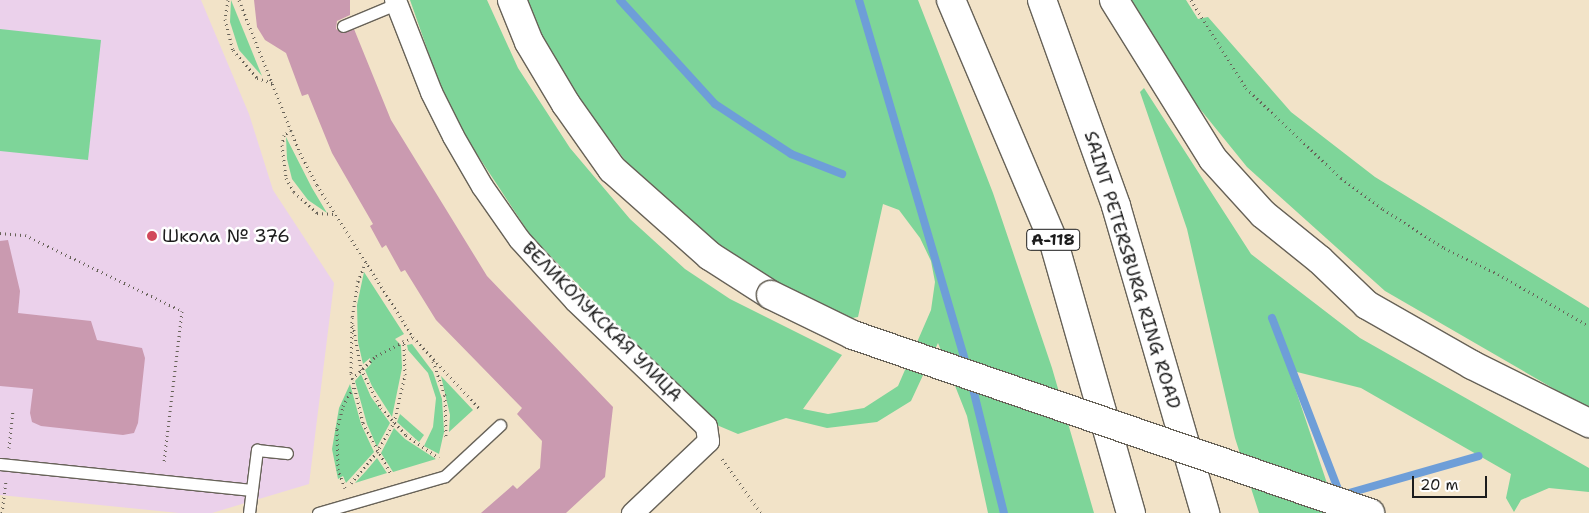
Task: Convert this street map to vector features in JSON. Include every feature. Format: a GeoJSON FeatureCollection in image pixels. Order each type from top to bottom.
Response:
{"type":"FeatureCollection","features":[{"type":"Feature","properties":{"kind":"highway"},"geometry":{"type":"LineString","coordinates":[[512,0],[529,42],[557,89],[612,169],[710,256],[771,295],[853,336],[1370,513]]}},
{"type":"Feature","properties":{"kind":"highway","name":"А-118"},"geometry":{"type":"LineString","coordinates":[[951,0],[1054,243],[1131,513]]}},
{"type":"Feature","properties":{"kind":"highway","name":"SAINT PETERSBURG RING ROAD"},"geometry":{"type":"LineString","coordinates":[[1042,0],[1116,206],[1205,513]]}},
{"type":"Feature","properties":{"kind":"highway"},"geometry":{"type":"LineString","coordinates":[[1114,0],[1213,159],[1263,214],[1320,260],[1367,305],[1472,365],[1589,423]]}},
{"type":"Feature","properties":{"kind":"street","name":"ВЕЛИКОЛУКСКАЯ УЛИЦА"},"geometry":{"type":"LineString","coordinates":[[395,2],[431,92],[453,136],[482,186],[519,239],[575,301],[707,434]]}},
{"type":"Feature","properties":{"kind":"street"},"geometry":{"type":"LineString","coordinates":[[632,513],[707,434]]}},
{"type":"Feature","properties":{"kind":"lane"},"geometry":{"type":"LineString","coordinates":[[343,26],[395,2]]}},
{"type":"Feature","properties":{"kind":"lane"},"geometry":{"type":"LineString","coordinates":[[318,513],[445,476],[500,425]]}},
{"type":"Feature","properties":{"kind":"lane"},"geometry":{"type":"LineString","coordinates":[[249,513],[256,450],[287,453]]}},
{"type":"Feature","properties":{"kind":"lane"},"geometry":{"type":"LineString","coordinates":[[0,464],[252,490]]}},
{"type":"Feature","properties":{"kind":"path"},"geometry":{"type":"LineString","coordinates":[[228,0],[225,19],[233,50],[257,78],[272,83]]}},
{"type":"Feature","properties":{"kind":"path"},"geometry":{"type":"LineString","coordinates":[[239,0],[291,130],[335,214],[413,337],[479,408]]}},
{"type":"Feature","properties":{"kind":"path"},"geometry":{"type":"LineString","coordinates":[[1191,0],[1246,88],[1341,178],[1383,209],[1444,248],[1498,274],[1589,326]]}},
{"type":"Feature","properties":{"kind":"path"},"geometry":{"type":"LineString","coordinates":[[291,130],[284,134],[282,145],[286,178],[294,192],[317,213],[335,214]]}},
{"type":"Feature","properties":{"kind":"path"},"geometry":{"type":"LineString","coordinates":[[0,232],[25,235],[182,311],[162,480]]}},
{"type":"Feature","properties":{"kind":"path"},"geometry":{"type":"LineString","coordinates":[[366,262],[358,281],[352,317],[353,388],[364,423],[377,452],[392,475]]}},
{"type":"Feature","properties":{"kind":"path"},"geometry":{"type":"LineString","coordinates":[[352,317],[362,369],[381,408],[394,423],[440,459]]}},
{"type":"Feature","properties":{"kind":"path"},"geometry":{"type":"LineString","coordinates":[[352,379],[376,356],[413,337]]}},
{"type":"Feature","properties":{"kind":"path"},"geometry":{"type":"LineString","coordinates":[[353,388],[343,406],[337,429],[338,470],[345,488],[377,452],[394,423],[405,375],[404,340]]}},
{"type":"Feature","properties":{"kind":"path"},"geometry":{"type":"LineString","coordinates":[[432,358],[445,395],[446,439]]}},
{"type":"Feature","properties":{"kind":"path"},"geometry":{"type":"LineString","coordinates":[[707,434],[761,513]]}},
{"type":"Feature","properties":{"kind":"shaded area","name":"Школа № 376"},"geometry":{"type":"Polygon","coordinates":[[[0,0],[201,0],[249,114],[273,190],[334,283],[309,484],[212,513],[179,513],[0,495],[0,0]]]}},
{"type":"Feature","properties":{"kind":"green space"},"geometry":{"type":"Polygon","coordinates":[[[231,0],[262,76],[239,50],[230,22],[231,0]]]}},
{"type":"Feature","properties":{"kind":"green space"},"geometry":{"type":"Polygon","coordinates":[[[410,0],[487,0],[518,68],[570,148],[630,219],[685,269],[730,299],[842,355],[803,409],[828,414],[864,408],[898,386],[931,310],[935,282],[931,261],[920,238],[899,210],[883,204],[858,317],[852,318],[769,280],[721,248],[627,163],[564,79],[541,38],[525,0],[918,0],[993,193],[1052,368],[1094,513],[988,513],[967,416],[938,343],[911,401],[877,422],[827,428],[786,418],[738,434],[712,423],[531,236],[463,133],[440,86],[410,0]]]}},
{"type":"Feature","properties":{"kind":"green space"},"geometry":{"type":"Polygon","coordinates":[[[1131,0],[1186,0],[1198,19],[1208,17],[1291,112],[1375,177],[1589,308],[1589,409],[1385,291],[1247,167],[1179,83],[1131,0]]]}},
{"type":"Feature","properties":{"kind":"green space"},"geometry":{"type":"Polygon","coordinates":[[[0,29],[101,40],[88,160],[0,151],[0,29]]]}},
{"type":"Feature","properties":{"kind":"green space"},"geometry":{"type":"Polygon","coordinates":[[[1144,88],[1251,254],[1360,338],[1589,468],[1589,492],[1549,488],[1521,500],[1514,512],[1506,498],[1511,474],[1361,388],[1289,370],[1337,513],[1259,513],[1235,438],[1187,229],[1140,92],[1144,88]]]}},
{"type":"Feature","properties":{"kind":"green space"},"geometry":{"type":"Polygon","coordinates":[[[286,137],[327,213],[308,200],[292,179],[287,159],[286,137]]]}},
{"type":"Feature","properties":{"kind":"green space"},"geometry":{"type":"Polygon","coordinates":[[[364,272],[404,334],[395,339],[401,345],[402,368],[392,417],[372,386],[365,370],[371,364],[370,358],[363,364],[358,342],[357,305],[364,272]]]}},
{"type":"Feature","properties":{"kind":"green space"},"geometry":{"type":"Polygon","coordinates":[[[412,344],[433,372],[442,399],[444,432],[439,454],[424,446],[433,427],[436,398],[428,373],[408,350],[407,345],[412,344]]]}},
{"type":"Feature","properties":{"kind":"green space"},"geometry":{"type":"Polygon","coordinates":[[[361,374],[371,397],[390,423],[377,447],[367,424],[355,381],[361,374]]]}},
{"type":"Feature","properties":{"kind":"green space"},"geometry":{"type":"Polygon","coordinates":[[[441,376],[473,410],[449,432],[450,415],[441,376]]]}},
{"type":"Feature","properties":{"kind":"green space"},"geometry":{"type":"Polygon","coordinates":[[[350,384],[361,424],[374,452],[346,483],[343,476],[338,479],[332,449],[339,408],[350,384]]]}},
{"type":"Feature","properties":{"kind":"green space"},"geometry":{"type":"Polygon","coordinates":[[[400,414],[424,435],[419,442],[397,422],[400,414]]]}},
{"type":"Feature","properties":{"kind":"green space"},"geometry":{"type":"Polygon","coordinates":[[[394,428],[405,439],[436,459],[393,472],[381,453],[394,428]]]}},
{"type":"Feature","properties":{"kind":"green space"},"geometry":{"type":"Polygon","coordinates":[[[377,458],[387,473],[355,483],[366,471],[377,458]]]}},
{"type":"Feature","properties":{"kind":"building"},"geometry":{"type":"Polygon","coordinates":[[[254,0],[350,0],[350,15],[337,21],[336,29],[343,33],[354,29],[391,120],[487,276],[613,407],[605,477],[566,513],[481,513],[513,485],[517,489],[540,468],[542,441],[517,414],[522,408],[436,320],[405,270],[401,272],[386,245],[382,248],[370,226],[373,224],[332,153],[308,94],[302,96],[286,53],[265,40],[257,27],[254,0]]]}},
{"type":"Feature","properties":{"kind":"building"},"geometry":{"type":"Polygon","coordinates":[[[8,240],[20,291],[18,313],[91,321],[97,340],[142,348],[145,358],[138,423],[134,433],[123,435],[41,426],[32,422],[30,413],[33,389],[0,386],[0,241],[8,240]]]}},
{"type":"Feature","properties":{"kind":"waterway"},"geometry":{"type":"LineString","coordinates":[[620,0],[715,104],[791,154],[842,174]]}},
{"type":"Feature","properties":{"kind":"waterway"},"geometry":{"type":"LineString","coordinates":[[859,0],[967,368]]}},
{"type":"Feature","properties":{"kind":"waterway"},"geometry":{"type":"LineString","coordinates":[[1272,318],[1341,497]]}},
{"type":"Feature","properties":{"kind":"waterway"},"geometry":{"type":"LineString","coordinates":[[971,381],[1004,513]]}},
{"type":"Feature","properties":{"kind":"waterway"},"geometry":{"type":"LineString","coordinates":[[1342,495],[1479,456]]}},
{"type":"Feature","properties":{"kind":"place","name":"Школа № 376"},"geometry":{"type":"Point","coordinates":[152,236]}}]}
